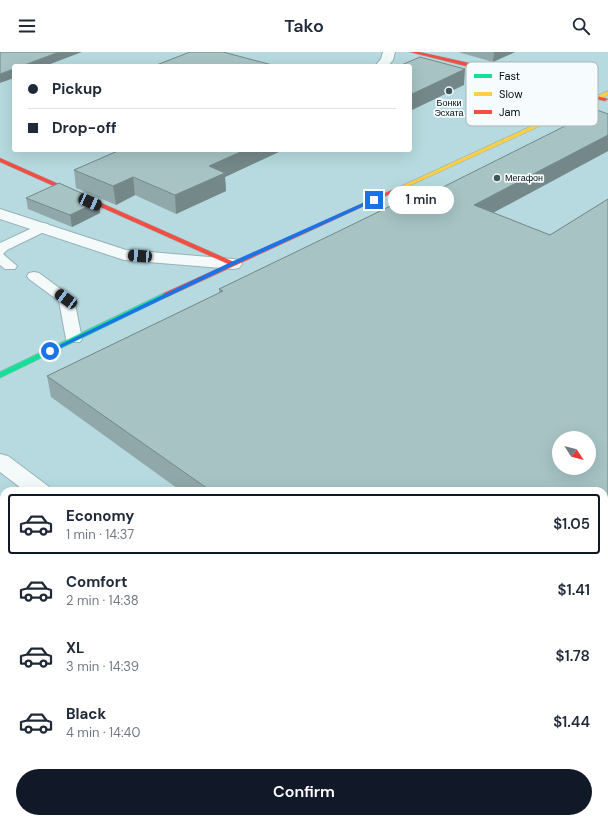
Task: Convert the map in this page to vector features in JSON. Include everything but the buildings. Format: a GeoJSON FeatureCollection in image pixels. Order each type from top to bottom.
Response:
{"type":"FeatureCollection","features":[{"type":"Feature","properties":{"kind":"main road"},"geometry":{"type":"LineString","coordinates":[[412,52],[466,65]]}},
{"type":"Feature","properties":{"kind":"main road"},"geometry":{"type":"LineString","coordinates":[[0,375],[232,264],[540,126]]}},
{"type":"Feature","properties":{"kind":"main road"},"geometry":{"type":"LineString","coordinates":[[0,160],[232,264]]}},
{"type":"Feature","properties":{"kind":"street"},"geometry":{"type":"LineString","coordinates":[[383,64],[387,60],[389,52]]}},
{"type":"Feature","properties":{"kind":"street"},"geometry":{"type":"LineString","coordinates":[[0,214],[6,214],[124,255],[232,264]]}},
{"type":"Feature","properties":{"kind":"street"},"geometry":{"type":"LineString","coordinates":[[0,461],[35,487]]}},
{"type":"Feature","properties":{"kind":"lane"},"geometry":{"type":"LineString","coordinates":[[0,251],[1,248],[43,227]]}},
{"type":"Feature","properties":{"kind":"lane"},"geometry":{"type":"LineString","coordinates":[[34,276],[66,299],[74,339]]}},
{"type":"Feature","properties":{"kind":"traffic: fast"},"geometry":{"type":"LineString","coordinates":[[0,375],[167,295]]}},
{"type":"Feature","properties":{"kind":"traffic: slow"},"geometry":{"type":"LineString","coordinates":[[598,98],[608,93]]}},
{"type":"Feature","properties":{"kind":"traffic: slow"},"geometry":{"type":"LineString","coordinates":[[398,189],[536,126]]}},
{"type":"Feature","properties":{"kind":"traffic: jam"},"geometry":{"type":"LineString","coordinates":[[412,52],[466,64]]}},
{"type":"Feature","properties":{"kind":"traffic: jam"},"geometry":{"type":"LineString","coordinates":[[598,97],[605,99]]}},
{"type":"Feature","properties":{"kind":"traffic: jam"},"geometry":{"type":"LineString","coordinates":[[0,160],[233,264]]}},
{"type":"Feature","properties":{"kind":"traffic: jam"},"geometry":{"type":"LineString","coordinates":[[167,295],[398,189]]}},
{"type":"Feature","properties":{"kind":"place","name":"Бонки Эсхата"},"geometry":{"type":"Point","coordinates":[449,91]}},
{"type":"Feature","properties":{"kind":"place","name":"Мегафон"},"geometry":{"type":"Point","coordinates":[497,178]}},
{"type":"Feature","properties":{"kind":"route"},"geometry":{"type":"LineString","coordinates":[[50,351],[232,264],[374,200]]}}]}
